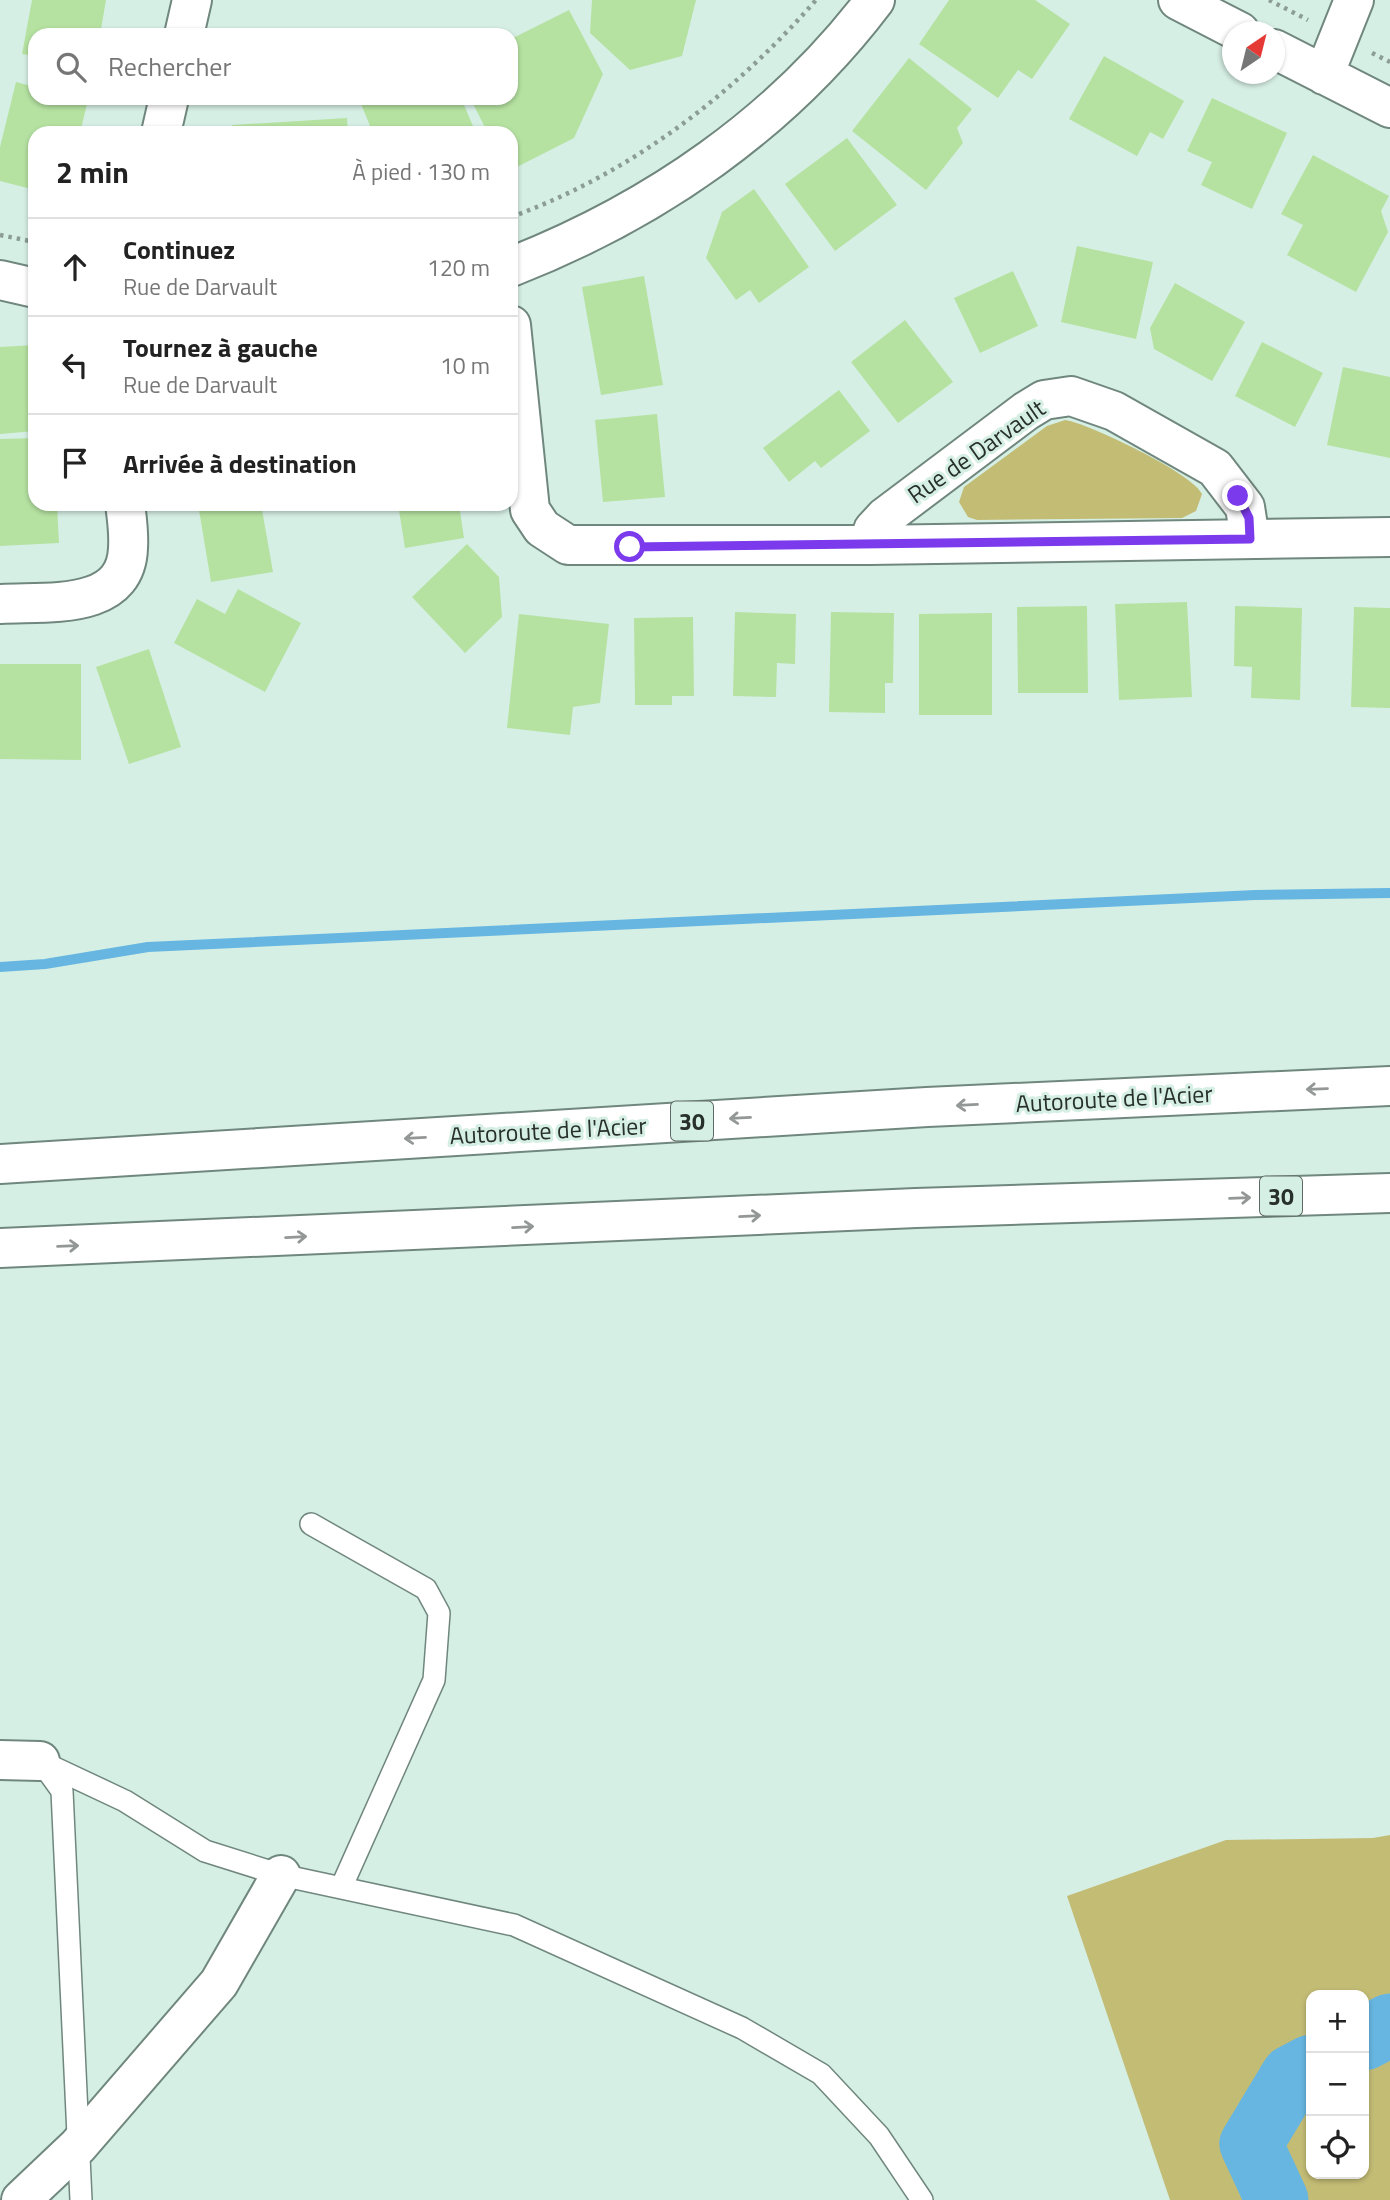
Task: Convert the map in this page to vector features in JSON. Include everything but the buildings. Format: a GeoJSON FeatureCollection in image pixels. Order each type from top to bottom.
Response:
{"type":"FeatureCollection","features":[{"type":"Feature","properties":{"kind":"main road"},"geometry":{"type":"LineString","coordinates":[[186,28],[192,0]]}},
{"type":"Feature","properties":{"kind":"main road"},"geometry":{"type":"LineString","coordinates":[[518,264],[621,217],[709,163],[794,90],[845,38],[875,0]]}},
{"type":"Feature","properties":{"kind":"main road"},"geometry":{"type":"LineString","coordinates":[[1178,0],[1222,23]]}},
{"type":"Feature","properties":{"kind":"main road"},"geometry":{"type":"LineString","coordinates":[[1324,75],[1354,0]]}},
{"type":"Feature","properties":{"kind":"main road"},"geometry":{"type":"LineString","coordinates":[[1285,54],[1390,108]]}},
{"type":"Feature","properties":{"kind":"main road"},"geometry":{"type":"LineString","coordinates":[[163,126],[167,105]]}},
{"type":"Feature","properties":{"kind":"main road"},"geometry":{"type":"LineString","coordinates":[[0,280],[28,286]]}},
{"type":"Feature","properties":{"kind":"main road","name":"Rue de Darvault"},"geometry":{"type":"LineString","coordinates":[[518,393],[530,510],[542,528],[559,541],[579,547],[1390,537]]}},
{"type":"Feature","properties":{"kind":"main road","name":"Rue de Darvault"},"geometry":{"type":"LineString","coordinates":[[870,545],[873,530],[885,517],[1026,411],[1059,396],[1091,401],[1114,411],[1215,468],[1245,507],[1250,539]]}},
{"type":"Feature","properties":{"kind":"main road"},"geometry":{"type":"LineString","coordinates":[[0,604],[86,598],[110,589],[122,574],[127,561],[125,511]]}},
{"type":"Feature","properties":{"kind":"main road","name":"Autoroute de l'Acier"},"geometry":{"type":"LineString","coordinates":[[0,1164],[914,1108],[1390,1086]]}},
{"type":"Feature","properties":{"kind":"main road","name":"30"},"geometry":{"type":"LineString","coordinates":[[0,1248],[916,1208],[1390,1193]]}},
{"type":"Feature","properties":{"kind":"main road"},"geometry":{"type":"LineString","coordinates":[[0,1760],[40,1761]]}},
{"type":"Feature","properties":{"kind":"main road"},"geometry":{"type":"LineString","coordinates":[[21,2200],[78,2146],[219,1983],[281,1875]]}},
{"type":"Feature","properties":{"kind":"lane"},"geometry":{"type":"LineString","coordinates":[[311,1524],[426,1589],[439,1613],[434,1680],[341,1888]]}},
{"type":"Feature","properties":{"kind":"lane"},"geometry":{"type":"LineString","coordinates":[[40,1761],[125,1801],[205,1851],[281,1875],[514,1925],[742,2028],[821,2074],[879,2136],[922,2200]]}},
{"type":"Feature","properties":{"kind":"lane"},"geometry":{"type":"LineString","coordinates":[[40,1761],[62,1791],[81,2200]]}},
{"type":"Feature","properties":{"kind":"path"},"geometry":{"type":"LineString","coordinates":[[518,214],[616,168],[687,123],[785,35],[816,0]]}},
{"type":"Feature","properties":{"kind":"path"},"geometry":{"type":"LineString","coordinates":[[1269,0],[1311,22]]}},
{"type":"Feature","properties":{"kind":"path"},"geometry":{"type":"LineString","coordinates":[[1368,51],[1390,62]]}},
{"type":"Feature","properties":{"kind":"path"},"geometry":{"type":"LineString","coordinates":[[0,234],[28,241]]}},
{"type":"Feature","properties":{"kind":"shaded area"},"geometry":{"type":"Polygon","coordinates":[[[1065,420],[1116,439],[1180,474],[1202,494],[1196,511],[1182,518],[977,520],[968,517],[959,502],[964,487],[1047,426],[1065,420]]]}},
{"type":"Feature","properties":{"kind":"shaded area"},"geometry":{"type":"Polygon","coordinates":[[[1390,1835],[1390,2200],[1170,2200],[1067,1896],[1226,1840],[1373,1838],[1390,1835]]]}},
{"type":"Feature","properties":{"kind":"waterway"},"geometry":{"type":"LineString","coordinates":[[0,967],[45,964],[148,947],[1255,895],[1390,893]]}},
{"type":"Feature","properties":{"kind":"waterway"},"geometry":{"type":"LineString","coordinates":[[1369,2036],[1390,2025]]}},
{"type":"Feature","properties":{"kind":"waterway"},"geometry":{"type":"LineString","coordinates":[[1277,2200],[1251,2144],[1292,2076],[1306,2069]]}},
{"type":"Feature","properties":{"kind":"route"},"geometry":{"type":"LineString","coordinates":[[630,547],[1250,539],[1249,518],[1238,496]]}}]}
